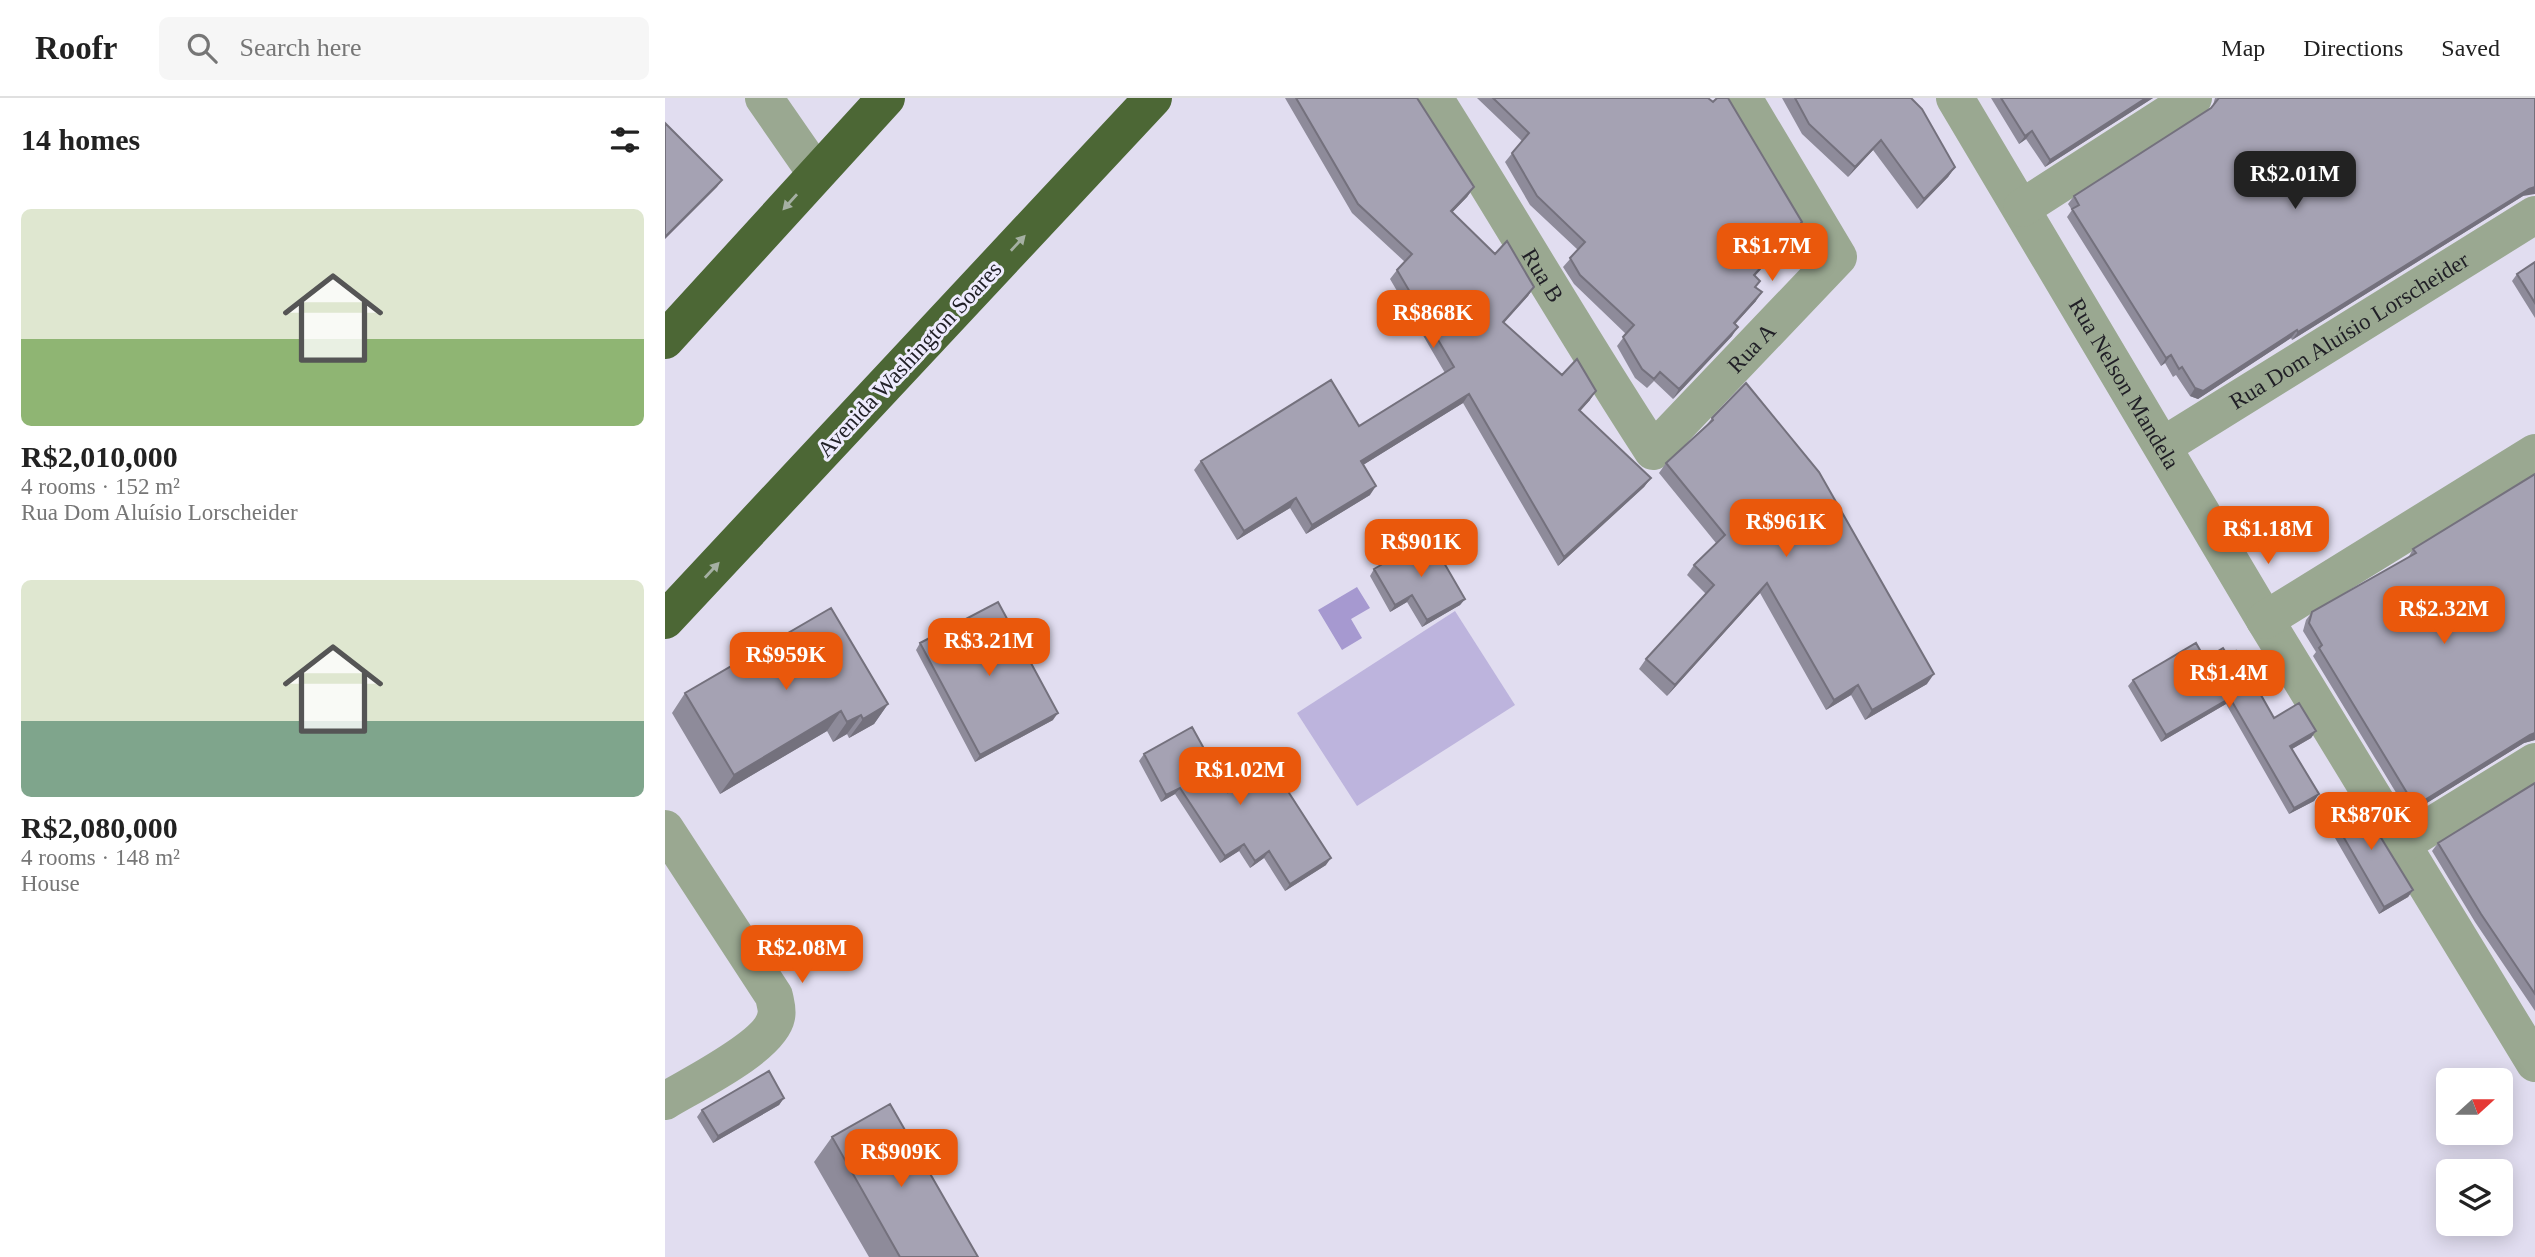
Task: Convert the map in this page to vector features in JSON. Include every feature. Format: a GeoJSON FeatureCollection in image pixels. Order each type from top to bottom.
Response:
{"type":"FeatureCollection","features":[{"type":"Feature","properties":{"kind":"highway"},"geometry":{"type":"LineString","coordinates":[[665,340],[886,98]]}},
{"type":"Feature","properties":{"kind":"highway","name":"Avenida Washington Soares"},"geometry":{"type":"LineString","coordinates":[[665,620],[1153,98]]}},
{"type":"Feature","properties":{"kind":"street"},"geometry":{"type":"LineString","coordinates":[[765,98],[816,173]]}},
{"type":"Feature","properties":{"kind":"street","name":"Rua B"},"geometry":{"type":"LineString","coordinates":[[1434,98],[1557,301],[1653,451]]}},
{"type":"Feature","properties":{"kind":"street","name":"Rua A"},"geometry":{"type":"LineString","coordinates":[[1653,451],[1838,257],[1743,98]]}},
{"type":"Feature","properties":{"kind":"street","name":"Rua Nelson Mandela"},"geometry":{"type":"LineString","coordinates":[[1955,98],[2265,620],[2535,1063]]}},
{"type":"Feature","properties":{"kind":"street"},"geometry":{"type":"LineString","coordinates":[[2022,208],[2193,98]]}},
{"type":"Feature","properties":{"kind":"street","name":"Rua Dom Aluísio Lorscheider"},"geometry":{"type":"LineString","coordinates":[[2163,446],[2535,215]]}},
{"type":"Feature","properties":{"kind":"street"},"geometry":{"type":"LineString","coordinates":[[2265,620],[2535,453]]}},
{"type":"Feature","properties":{"kind":"street"},"geometry":{"type":"LineString","coordinates":[[2402,844],[2535,762]]}},
{"type":"Feature","properties":{"kind":"street"},"geometry":{"type":"LineString","coordinates":[[665,829],[774,996],[777,1014],[773,1025],[751,1048],[665,1101]]}},
{"type":"Feature","properties":{"kind":"shaded area"},"geometry":{"type":"Polygon","coordinates":[[[1357,587],[1370,608],[1351,619],[1362,638],[1342,650],[1318,610],[1357,587]]]}},
{"type":"Feature","properties":{"kind":"shaded area"},"geometry":{"type":"Polygon","coordinates":[[[1455,611],[1515,705],[1357,806],[1297,713],[1455,611]]]}},
{"type":"Feature","properties":{"kind":"building"},"geometry":{"type":"Polygon","coordinates":[[[1296,98],[1417,98],[1474,187],[1451,211],[1495,254],[1507,241],[1534,287],[1503,322],[1562,375],[1577,359],[1596,391],[1579,410],[1651,478],[1564,557],[1469,394],[1361,461],[1376,486],[1312,525],[1296,498],[1244,531],[1201,461],[1331,380],[1359,426],[1454,367],[1397,270],[1412,254],[1358,204],[1296,98]]]}},
{"type":"Feature","properties":{"kind":"building"},"geometry":{"type":"Polygon","coordinates":[[[1493,98],[1708,98],[1713,102],[1717,98],[1728,98],[1802,222],[1754,275],[1760,281],[1755,287],[1762,292],[1734,323],[1738,327],[1679,389],[1660,372],[1654,379],[1642,369],[1623,337],[1634,325],[1580,275],[1570,258],[1585,242],[1537,196],[1512,153],[1529,133],[1493,98]]]}},
{"type":"Feature","properties":{"kind":"building"},"geometry":{"type":"Polygon","coordinates":[[[1795,98],[1911,98],[1922,109],[1955,167],[1924,199],[1881,140],[1855,167],[1809,124],[1795,98]]]}},
{"type":"Feature","properties":{"kind":"building"},"geometry":{"type":"Polygon","coordinates":[[[2001,98],[2146,98],[2050,160],[2032,131],[2025,136],[2001,98]]]}},
{"type":"Feature","properties":{"kind":"building"},"geometry":{"type":"Polygon","coordinates":[[[2219,98],[2535,98],[2535,187],[2298,332],[2297,330],[2203,391],[2195,388],[2171,355],[2166,358],[2072,209],[2079,205],[2074,196],[2211,108],[2219,98]]]}},
{"type":"Feature","properties":{"kind":"building"},"geometry":{"type":"Polygon","coordinates":[[[665,123],[722,180],[665,237],[665,123]]]}},
{"type":"Feature","properties":{"kind":"building"},"geometry":{"type":"Polygon","coordinates":[[[2535,262],[2535,303],[2517,274],[2535,262]]]}},
{"type":"Feature","properties":{"kind":"building"},"geometry":{"type":"Polygon","coordinates":[[[1746,383],[1819,472],[1934,674],[1872,710],[1858,685],[1834,700],[1767,583],[1675,685],[1646,659],[1714,585],[1694,565],[1725,535],[1666,463],[1713,420],[1746,383]]]}},
{"type":"Feature","properties":{"kind":"building"},"geometry":{"type":"Polygon","coordinates":[[[2535,474],[2535,733],[2415,806],[2319,648],[2322,645],[2309,623],[2312,612],[2416,553],[2413,549],[2535,474]]]}},
{"type":"Feature","properties":{"kind":"building"},"geometry":{"type":"Polygon","coordinates":[[[1429,537],[1465,599],[1427,620],[1412,595],[1395,605],[1374,569],[1429,537]]]}},
{"type":"Feature","properties":{"kind":"building"},"geometry":{"type":"Polygon","coordinates":[[[998,602],[1058,713],[980,755],[920,643],[998,602]]]}},
{"type":"Feature","properties":{"kind":"building"},"geometry":{"type":"Polygon","coordinates":[[[831,608],[888,704],[863,719],[861,715],[847,722],[841,711],[734,775],[685,693],[831,608]]]}},
{"type":"Feature","properties":{"kind":"building"},"geometry":{"type":"Polygon","coordinates":[[[2196,643],[2205,659],[2223,648],[2228,656],[2236,651],[2274,718],[2299,703],[2316,731],[2290,746],[2319,794],[2294,808],[2230,698],[2166,735],[2133,680],[2196,643]]]}},
{"type":"Feature","properties":{"kind":"building"},"geometry":{"type":"Polygon","coordinates":[[[1192,727],[1228,792],[1271,765],[1331,858],[1290,884],[1269,851],[1255,861],[1244,844],[1225,856],[1180,788],[1166,795],[1144,754],[1192,727]]]}},
{"type":"Feature","properties":{"kind":"building"},"geometry":{"type":"Polygon","coordinates":[[[2535,783],[2535,994],[2481,914],[2438,843],[2535,783]]]}},
{"type":"Feature","properties":{"kind":"building"},"geometry":{"type":"Polygon","coordinates":[[[2356,797],[2413,890],[2384,907],[2329,812],[2356,797]]]}},
{"type":"Feature","properties":{"kind":"building"},"geometry":{"type":"Polygon","coordinates":[[[769,1071],[784,1098],[718,1136],[702,1110],[769,1071]]]}},
{"type":"Feature","properties":{"kind":"building"},"geometry":{"type":"Polygon","coordinates":[[[890,1104],[978,1257],[900,1257],[832,1137],[890,1104]]]}}]}
